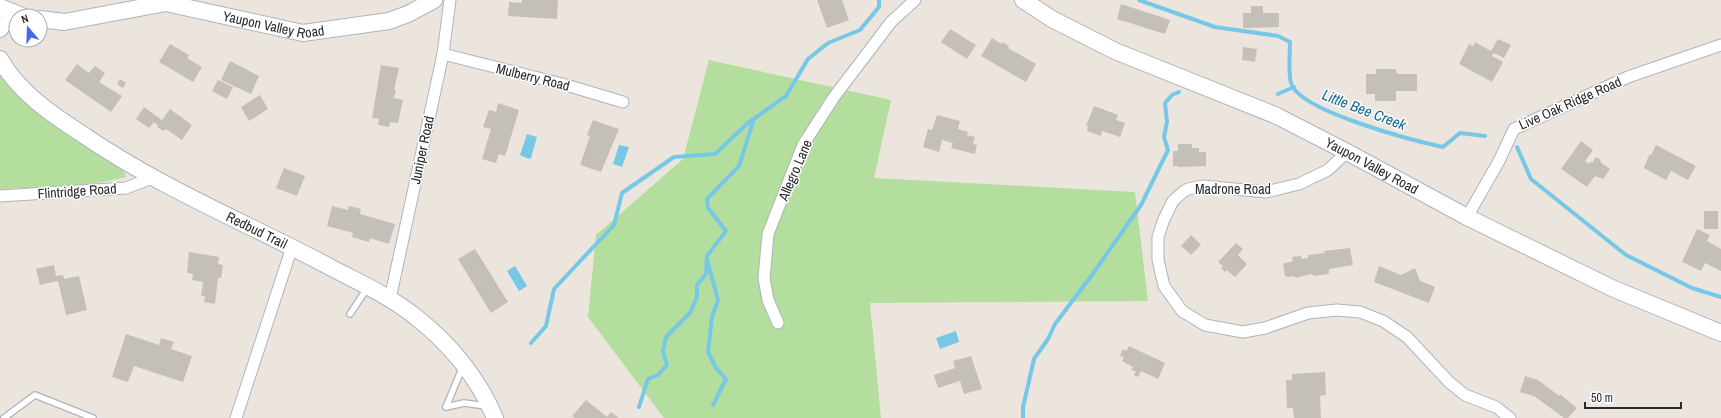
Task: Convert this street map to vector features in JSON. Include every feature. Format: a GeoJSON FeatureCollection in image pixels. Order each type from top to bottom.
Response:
{"type":"FeatureCollection","features":[{"type":"Feature","properties":{"kind":"street","name":"Yaupon Valley Road"},"geometry":{"type":"LineString","coordinates":[[48,20],[64,22],[166,3],[302,33],[389,21],[408,14],[434,0]]}},
{"type":"Feature","properties":{"kind":"street","name":"Juniper Road"},"geometry":{"type":"LineString","coordinates":[[390,299],[442,54],[450,0]]}},
{"type":"Feature","properties":{"kind":"street","name":"Allegro Lane"},"geometry":{"type":"LineString","coordinates":[[778,323],[768,300],[764,278],[768,234],[803,145],[834,97],[886,28],[915,0]]}},
{"type":"Feature","properties":{"kind":"street","name":"Yaupon Valley Road"},"geometry":{"type":"LineString","coordinates":[[1023,0],[1052,19],[1115,51],[1277,116],[1467,217],[1614,289],[1721,333]]}},
{"type":"Feature","properties":{"kind":"street"},"geometry":{"type":"LineString","coordinates":[[0,29],[3,24],[8,22]]}},
{"type":"Feature","properties":{"kind":"street","name":"Live Oak Ridge Road"},"geometry":{"type":"LineString","coordinates":[[1467,217],[1499,161],[1514,129],[1628,77],[1721,45]]}},
{"type":"Feature","properties":{"kind":"street","name":"Mulberry Road"},"geometry":{"type":"LineString","coordinates":[[442,54],[566,85],[623,102]]}},
{"type":"Feature","properties":{"kind":"street","name":"Redbud Trail"},"geometry":{"type":"LineString","coordinates":[[0,59],[17,84],[70,126],[103,148],[152,178],[292,247],[368,287],[390,299],[417,318],[442,340],[470,372],[493,412]]}},
{"type":"Feature","properties":{"kind":"street","name":"Madrone Road"},"geometry":{"type":"LineString","coordinates":[[1346,152],[1328,170],[1299,184],[1266,192],[1203,186],[1188,189],[1183,192],[1173,200],[1164,219],[1158,237],[1158,260],[1164,286],[1182,311],[1205,325],[1243,332],[1265,328],[1308,313],[1337,310],[1360,312],[1383,321],[1407,337],[1449,382],[1465,395],[1496,408],[1510,418]]}},
{"type":"Feature","properties":{"kind":"street","name":"Flintridge Road"},"geometry":{"type":"LineString","coordinates":[[0,196],[126,188],[152,178]]}},
{"type":"Feature","properties":{"kind":"street"},"geometry":{"type":"LineString","coordinates":[[236,418],[292,247]]}},
{"type":"Feature","properties":{"kind":"lane"},"geometry":{"type":"LineString","coordinates":[[350,314],[368,287]]}},
{"type":"Feature","properties":{"kind":"lane"},"geometry":{"type":"LineString","coordinates":[[463,365],[446,407],[464,403],[493,412]]}},
{"type":"Feature","properties":{"kind":"lane"},"geometry":{"type":"LineString","coordinates":[[4,418],[35,395],[93,418]]}},
{"type":"Feature","properties":{"kind":"green space"},"geometry":{"type":"Polygon","coordinates":[[[709,60],[891,100],[874,178],[1135,192],[1148,301],[870,303],[881,418],[664,418],[588,317],[596,235],[683,159],[709,60]]]}},
{"type":"Feature","properties":{"kind":"green space"},"geometry":{"type":"Polygon","coordinates":[[[0,71],[122,168],[126,177],[83,186],[0,189],[0,71]]]}},
{"type":"Feature","properties":{"kind":"water"},"geometry":{"type":"Polygon","coordinates":[[[527,134],[537,137],[531,158],[529,159],[520,155],[527,134]]]}},
{"type":"Feature","properties":{"kind":"water"},"geometry":{"type":"Polygon","coordinates":[[[619,145],[629,147],[622,167],[613,164],[619,145]]]}},
{"type":"Feature","properties":{"kind":"water"},"geometry":{"type":"Polygon","coordinates":[[[515,266],[527,286],[519,291],[507,271],[515,266]]]}},
{"type":"Feature","properties":{"kind":"water"},"geometry":{"type":"Polygon","coordinates":[[[956,331],[959,342],[940,349],[936,338],[956,331]]]}},
{"type":"Feature","properties":{"kind":"building"},"geometry":{"type":"Polygon","coordinates":[[[522,0],[558,0],[557,19],[508,16],[509,2],[522,3],[522,0]]]}},
{"type":"Feature","properties":{"kind":"building"},"geometry":{"type":"Polygon","coordinates":[[[817,0],[842,0],[849,20],[827,28],[817,0]]]}},
{"type":"Feature","properties":{"kind":"building"},"geometry":{"type":"Polygon","coordinates":[[[1121,4],[1170,20],[1165,34],[1117,19],[1121,4]]]}},
{"type":"Feature","properties":{"kind":"building"},"geometry":{"type":"Polygon","coordinates":[[[1251,6],[1263,6],[1263,13],[1279,13],[1279,27],[1243,28],[1243,13],[1251,13],[1251,6]]]}},
{"type":"Feature","properties":{"kind":"building"},"geometry":{"type":"Polygon","coordinates":[[[950,29],[976,45],[967,59],[941,42],[950,29]]]}},
{"type":"Feature","properties":{"kind":"building"},"geometry":{"type":"Polygon","coordinates":[[[992,38],[1001,44],[1002,42],[1009,46],[1008,48],[1036,64],[1026,82],[981,56],[992,38]]]}},
{"type":"Feature","properties":{"kind":"building"},"geometry":{"type":"Polygon","coordinates":[[[1498,39],[1511,45],[1504,58],[1494,53],[1492,56],[1503,62],[1492,82],[1459,64],[1469,44],[1473,46],[1475,42],[1491,51],[1498,39]]]}},
{"type":"Feature","properties":{"kind":"building"},"geometry":{"type":"Polygon","coordinates":[[[170,44],[189,55],[187,58],[202,67],[193,82],[159,62],[170,44]]]}},
{"type":"Feature","properties":{"kind":"building"},"geometry":{"type":"Polygon","coordinates":[[[1243,47],[1257,49],[1255,62],[1242,60],[1243,47]]]}},
{"type":"Feature","properties":{"kind":"building"},"geometry":{"type":"Polygon","coordinates":[[[230,61],[259,76],[251,94],[221,80],[230,61]]]}},
{"type":"Feature","properties":{"kind":"building"},"geometry":{"type":"Polygon","coordinates":[[[77,64],[89,73],[95,66],[105,73],[99,82],[122,96],[111,112],[65,80],[77,64]]]}},
{"type":"Feature","properties":{"kind":"building"},"geometry":{"type":"Polygon","coordinates":[[[381,65],[399,68],[394,90],[396,90],[394,98],[403,100],[398,123],[390,122],[389,127],[378,125],[379,119],[372,118],[381,65]]]}},
{"type":"Feature","properties":{"kind":"building"},"geometry":{"type":"Polygon","coordinates":[[[1376,69],[1396,69],[1397,74],[1417,74],[1417,91],[1396,91],[1396,101],[1375,101],[1375,94],[1366,94],[1366,74],[1376,74],[1376,69]]]}},
{"type":"Feature","properties":{"kind":"building"},"geometry":{"type":"Polygon","coordinates":[[[120,79],[126,83],[123,88],[117,84],[120,79]]]}},
{"type":"Feature","properties":{"kind":"building"},"geometry":{"type":"Polygon","coordinates":[[[218,80],[233,87],[227,99],[212,91],[218,80]]]}},
{"type":"Feature","properties":{"kind":"building"},"geometry":{"type":"Polygon","coordinates":[[[260,95],[268,109],[249,121],[241,107],[260,95]]]}},
{"type":"Feature","properties":{"kind":"building"},"geometry":{"type":"Polygon","coordinates":[[[498,103],[519,110],[505,156],[499,154],[496,163],[482,159],[491,129],[483,127],[489,110],[496,112],[498,103]]]}},
{"type":"Feature","properties":{"kind":"building"},"geometry":{"type":"Polygon","coordinates":[[[1094,106],[1118,115],[1116,120],[1125,123],[1120,137],[1102,131],[1101,136],[1087,131],[1088,126],[1086,126],[1094,106]]]}},
{"type":"Feature","properties":{"kind":"building"},"geometry":{"type":"Polygon","coordinates":[[[144,107],[162,120],[170,109],[192,125],[182,140],[166,129],[164,131],[157,127],[158,125],[154,122],[149,128],[136,119],[144,107]]]}},
{"type":"Feature","properties":{"kind":"building"},"geometry":{"type":"Polygon","coordinates":[[[937,115],[960,121],[958,129],[968,132],[967,135],[975,137],[973,144],[977,145],[975,154],[951,148],[953,143],[942,140],[939,152],[923,147],[928,129],[932,130],[937,115]]]}},
{"type":"Feature","properties":{"kind":"building"},"geometry":{"type":"Polygon","coordinates":[[[593,120],[619,129],[601,172],[580,165],[590,136],[587,135],[593,120]]]}},
{"type":"Feature","properties":{"kind":"building"},"geometry":{"type":"Polygon","coordinates":[[[1581,141],[1593,150],[1585,161],[1589,164],[1590,162],[1592,163],[1596,157],[1610,169],[1603,179],[1595,176],[1587,187],[1561,169],[1581,141]]]}},
{"type":"Feature","properties":{"kind":"building"},"geometry":{"type":"Polygon","coordinates":[[[1178,144],[1192,144],[1192,148],[1199,148],[1199,152],[1206,152],[1206,166],[1173,166],[1173,151],[1178,151],[1178,144]]]}},
{"type":"Feature","properties":{"kind":"building"},"geometry":{"type":"Polygon","coordinates":[[[1656,145],[1696,166],[1688,180],[1671,171],[1666,180],[1644,168],[1649,155],[1651,155],[1656,145]]]}},
{"type":"Feature","properties":{"kind":"building"},"geometry":{"type":"Polygon","coordinates":[[[284,168],[305,176],[297,196],[276,188],[284,168]]]}},
{"type":"Feature","properties":{"kind":"building"},"geometry":{"type":"Polygon","coordinates":[[[332,206],[348,210],[349,206],[361,209],[360,214],[395,224],[389,244],[370,238],[369,242],[352,237],[353,233],[327,226],[332,206]]]}},
{"type":"Feature","properties":{"kind":"building"},"geometry":{"type":"Polygon","coordinates":[[[1704,211],[1718,211],[1718,229],[1704,229],[1704,211]]]}},
{"type":"Feature","properties":{"kind":"building"},"geometry":{"type":"Polygon","coordinates":[[[1697,229],[1710,235],[1707,241],[1721,249],[1721,271],[1705,263],[1701,271],[1682,262],[1697,229]]]}},
{"type":"Feature","properties":{"kind":"building"},"geometry":{"type":"Polygon","coordinates":[[[1191,235],[1201,245],[1191,255],[1181,246],[1191,235]]]}},
{"type":"Feature","properties":{"kind":"building"},"geometry":{"type":"Polygon","coordinates":[[[1236,243],[1243,249],[1238,255],[1247,264],[1235,277],[1227,270],[1225,272],[1221,268],[1223,266],[1218,262],[1236,243]]]}},
{"type":"Feature","properties":{"kind":"building"},"geometry":{"type":"Polygon","coordinates":[[[1350,248],[1353,265],[1329,269],[1329,273],[1327,274],[1315,276],[1311,274],[1295,278],[1295,276],[1285,276],[1283,264],[1293,261],[1292,257],[1301,256],[1301,259],[1308,258],[1308,255],[1325,253],[1324,251],[1350,248]]]}},
{"type":"Feature","properties":{"kind":"building"},"geometry":{"type":"Polygon","coordinates":[[[475,249],[508,302],[491,313],[458,259],[475,249]]]}},
{"type":"Feature","properties":{"kind":"building"},"geometry":{"type":"Polygon","coordinates":[[[189,252],[219,257],[218,264],[223,265],[221,278],[218,278],[215,304],[204,302],[205,296],[201,296],[203,282],[192,280],[193,274],[187,273],[189,252]]]}},
{"type":"Feature","properties":{"kind":"building"},"geometry":{"type":"Polygon","coordinates":[[[54,265],[56,276],[63,275],[64,279],[79,276],[87,310],[66,315],[58,281],[40,285],[36,269],[54,265]]]}},
{"type":"Feature","properties":{"kind":"building"},"geometry":{"type":"Polygon","coordinates":[[[1379,266],[1401,275],[1415,268],[1420,281],[1435,287],[1429,303],[1374,282],[1379,266]]]}},
{"type":"Feature","properties":{"kind":"building"},"geometry":{"type":"Polygon","coordinates":[[[126,334],[159,345],[161,338],[174,342],[171,349],[192,356],[183,382],[134,366],[128,382],[112,377],[126,334]]]}},
{"type":"Feature","properties":{"kind":"building"},"geometry":{"type":"Polygon","coordinates":[[[1129,346],[1165,363],[1158,379],[1141,371],[1138,377],[1134,375],[1136,372],[1131,369],[1133,367],[1122,361],[1124,357],[1120,356],[1123,349],[1126,351],[1129,346]]]}},
{"type":"Feature","properties":{"kind":"building"},"geometry":{"type":"Polygon","coordinates":[[[971,356],[982,389],[964,394],[960,381],[938,388],[934,375],[955,368],[953,361],[971,356]]]}},
{"type":"Feature","properties":{"kind":"building"},"geometry":{"type":"Polygon","coordinates":[[[1325,372],[1326,395],[1320,396],[1321,418],[1294,418],[1293,408],[1287,408],[1286,380],[1292,380],[1292,374],[1325,372]]]}},
{"type":"Feature","properties":{"kind":"building"},"geometry":{"type":"Polygon","coordinates":[[[1525,376],[1538,380],[1559,396],[1560,394],[1577,408],[1568,418],[1564,418],[1534,396],[1520,392],[1525,376]]]}},
{"type":"Feature","properties":{"kind":"building"},"geometry":{"type":"Polygon","coordinates":[[[586,400],[607,417],[611,412],[619,418],[575,418],[572,416],[586,400]]]}},
{"type":"Feature","properties":{"kind":"waterway"},"geometry":{"type":"LineString","coordinates":[[531,343],[546,326],[554,289],[614,225],[622,193],[674,157],[715,154],[748,123],[786,96],[808,59],[828,43],[860,30],[879,7],[879,0]]}},
{"type":"Feature","properties":{"kind":"waterway","name":"Little Bee Creek"},"geometry":{"type":"LineString","coordinates":[[1139,0],[1215,27],[1278,36],[1290,42],[1289,68],[1291,83],[1298,94],[1335,114],[1384,131],[1443,147],[1460,133],[1485,136]]}},
{"type":"Feature","properties":{"kind":"waterway"},"geometry":{"type":"LineString","coordinates":[[1278,94],[1294,87]]}},
{"type":"Feature","properties":{"kind":"waterway"},"geometry":{"type":"LineString","coordinates":[[1023,418],[1023,407],[1034,359],[1048,339],[1055,324],[1092,275],[1141,205],[1168,150],[1164,137],[1167,122],[1165,103],[1172,95],[1179,92]]}},
{"type":"Feature","properties":{"kind":"waterway"},"geometry":{"type":"LineString","coordinates":[[639,407],[648,379],[658,375],[667,365],[663,351],[666,337],[690,313],[697,297],[697,285],[706,274],[707,256],[726,231],[708,208],[707,199],[739,166],[754,119]]}},
{"type":"Feature","properties":{"kind":"waterway","name":"Little Bee Creek"},"geometry":{"type":"LineString","coordinates":[[1517,147],[1531,179],[1626,255],[1692,288],[1721,297]]}},
{"type":"Feature","properties":{"kind":"waterway"},"geometry":{"type":"LineString","coordinates":[[708,263],[718,300],[712,317],[708,352],[716,368],[726,379],[713,405]]}}]}
